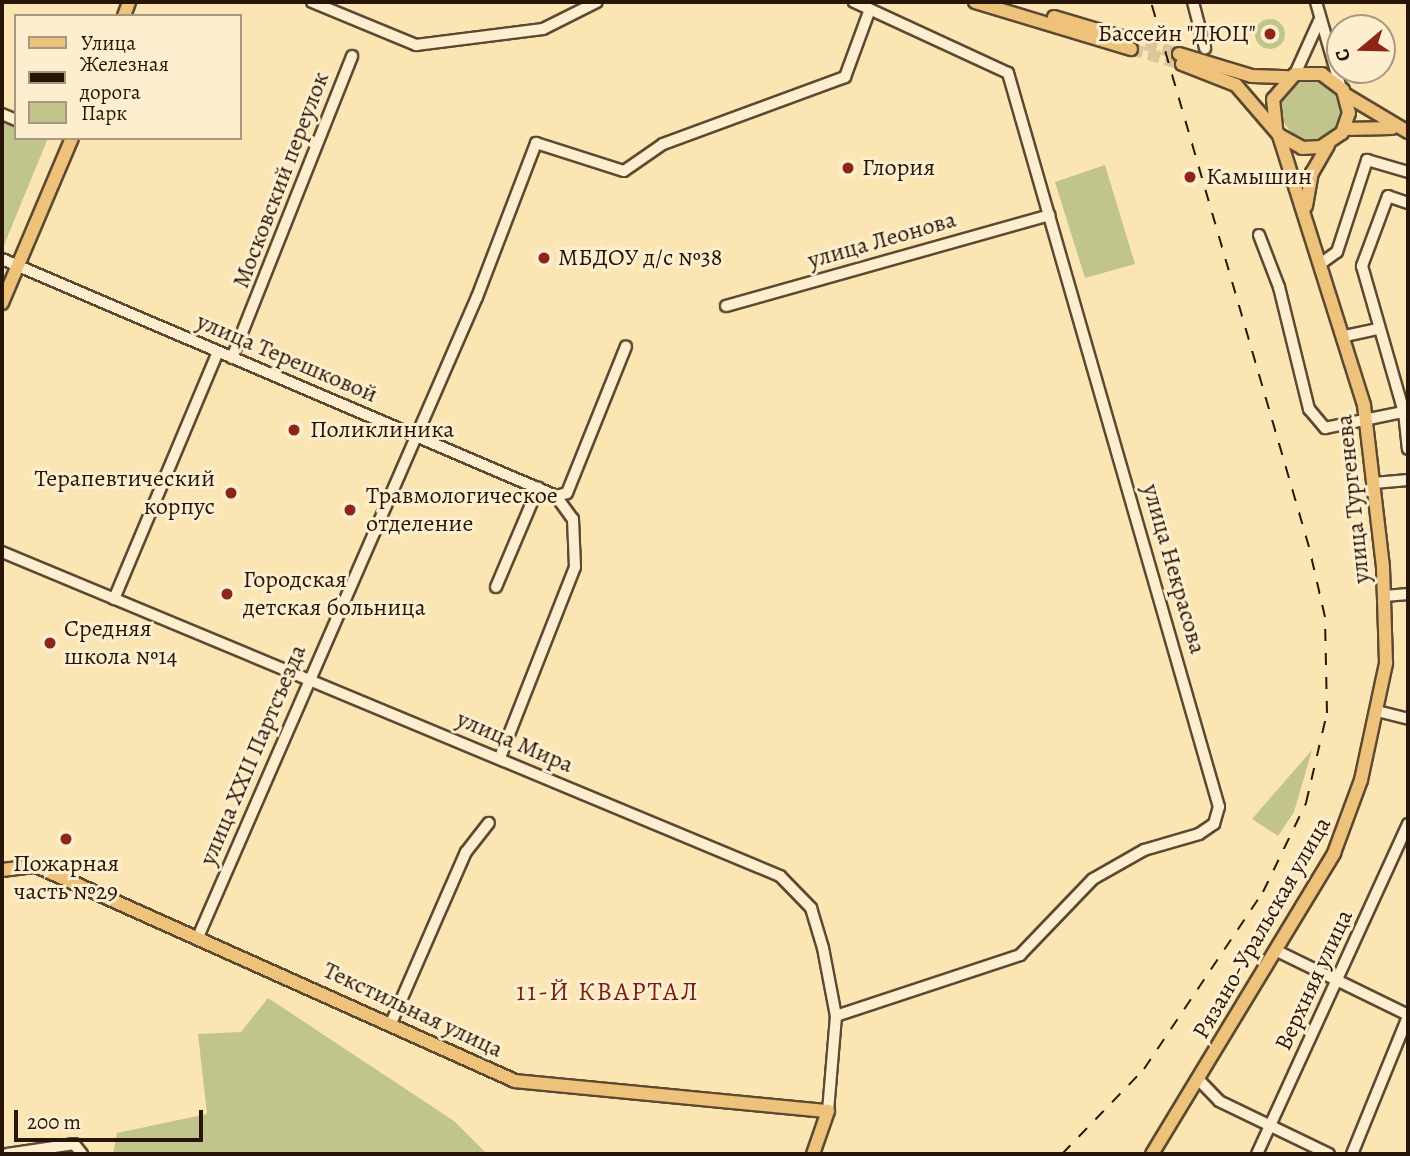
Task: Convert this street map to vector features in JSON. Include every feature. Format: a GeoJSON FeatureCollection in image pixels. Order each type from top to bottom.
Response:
{"type":"FeatureCollection","features":[{"type":"Feature","properties":{"kind":"main road"},"geometry":{"type":"LineString","coordinates":[[975,2],[1129,44],[1003,2]]}},
{"type":"Feature","properties":{"kind":"main road"},"geometry":{"type":"LineString","coordinates":[[1328,145],[1302,148],[1278,132],[1228,80],[1180,59],[1252,76],[1322,74],[1404,130]]}},
{"type":"Feature","properties":{"kind":"main road"},"geometry":{"type":"LineString","coordinates":[[1278,132],[1273,99],[1293,76]]}},
{"type":"Feature","properties":{"kind":"main road"},"geometry":{"type":"LineString","coordinates":[[1343,90],[1344,129]]}},
{"type":"Feature","properties":{"kind":"main road"},"geometry":{"type":"LineString","coordinates":[[1306,206],[1312,173],[1328,145],[1344,129],[1404,130]]}},
{"type":"Feature","properties":{"kind":"main road","name":"улица Тургенева"},"geometry":{"type":"LineString","coordinates":[[1278,132],[1306,206],[1367,416],[1388,645],[1377,711]]}},
{"type":"Feature","properties":{"kind":"main road"},"geometry":{"type":"LineString","coordinates":[[2,303],[67,140]]}},
{"type":"Feature","properties":{"kind":"main road","name":"Рязано-Уральская улица"},"geometry":{"type":"LineString","coordinates":[[1152,1154],[1277,951],[1348,822],[1377,711]]}},
{"type":"Feature","properties":{"kind":"main road","name":"Текстильная улица"},"geometry":{"type":"LineString","coordinates":[[2,870],[36,866],[392,1021],[515,1081],[828,1111]]}},
{"type":"Feature","properties":{"kind":"main road"},"geometry":{"type":"LineString","coordinates":[[813,1154],[828,1111]]}},
{"type":"Feature","properties":{"kind":"street"},"geometry":{"type":"LineString","coordinates":[[312,2],[416,45],[543,29],[597,2]]}},
{"type":"Feature","properties":{"kind":"street","name":"улица Некрасова"},"geometry":{"type":"LineString","coordinates":[[836,1016],[1020,955],[1093,879],[1144,850],[1199,834],[1213,824],[1219,807],[1008,73],[853,2]]}},
{"type":"Feature","properties":{"kind":"street"},"geometry":{"type":"LineString","coordinates":[[1193,2],[1205,48]]}},
{"type":"Feature","properties":{"kind":"street"},"geometry":{"type":"LineString","coordinates":[[1316,2],[1343,90]]}},
{"type":"Feature","properties":{"kind":"street","name":"улица XXII Партсъезда"},"geometry":{"type":"LineString","coordinates":[[198,937],[414,435],[536,143],[624,171],[663,144],[845,77],[870,9]]}},
{"type":"Feature","properties":{"kind":"street"},"geometry":{"type":"LineString","coordinates":[[1293,76],[1320,17]]}},
{"type":"Feature","properties":{"kind":"street","name":"Московский переулок"},"geometry":{"type":"LineString","coordinates":[[232,358],[352,56]]}},
{"type":"Feature","properties":{"kind":"street"},"geometry":{"type":"LineString","coordinates":[[1323,262],[1337,252],[1367,160],[1408,172]]}},
{"type":"Feature","properties":{"kind":"street"},"geometry":{"type":"LineString","coordinates":[[1408,203],[1388,196],[1362,267],[1406,411],[1408,449]]}},
{"type":"Feature","properties":{"kind":"street","name":"улица Леонова"},"geometry":{"type":"LineString","coordinates":[[726,306],[1049,215]]}},
{"type":"Feature","properties":{"kind":"street"},"geometry":{"type":"LineString","coordinates":[[1259,234],[1279,287],[1310,409],[1325,428],[1367,416],[1406,411]]}},
{"type":"Feature","properties":{"kind":"street","name":"улица Терешковой"},"geometry":{"type":"LineString","coordinates":[[2,259],[556,496]]}},
{"type":"Feature","properties":{"kind":"street"},"geometry":{"type":"LineString","coordinates":[[1345,336],[1379,329]]}},
{"type":"Feature","properties":{"kind":"street"},"geometry":{"type":"LineString","coordinates":[[500,757],[575,567],[573,519],[556,496],[567,493],[626,346]]}},
{"type":"Feature","properties":{"kind":"street"},"geometry":{"type":"LineString","coordinates":[[114,599],[218,352]]}},
{"type":"Feature","properties":{"kind":"street"},"geometry":{"type":"LineString","coordinates":[[1374,483],[1408,480]]}},
{"type":"Feature","properties":{"kind":"street"},"geometry":{"type":"LineString","coordinates":[[496,587],[538,488]]}},
{"type":"Feature","properties":{"kind":"street","name":"улица Мира"},"geometry":{"type":"LineString","coordinates":[[2,552],[500,757],[797,889],[817,927],[836,1016],[828,1111]]}},
{"type":"Feature","properties":{"kind":"street"},"geometry":{"type":"LineString","coordinates":[[1385,596],[1408,594]]}},
{"type":"Feature","properties":{"kind":"street"},"geometry":{"type":"LineString","coordinates":[[1377,711],[1408,719]]}},
{"type":"Feature","properties":{"kind":"street"},"geometry":{"type":"LineString","coordinates":[[392,1021],[466,852],[489,823]]}},
{"type":"Feature","properties":{"kind":"street","name":"Верхняя улица"},"geometry":{"type":"LineString","coordinates":[[1257,1154],[1337,979],[1404,847],[1408,824]]}},
{"type":"Feature","properties":{"kind":"street"},"geometry":{"type":"LineString","coordinates":[[1277,951],[1408,1016],[1352,1154]]}},
{"type":"Feature","properties":{"kind":"street"},"geometry":{"type":"LineString","coordinates":[[1198,1079],[1219,1101],[1329,1154]]}},
{"type":"Feature","properties":{"kind":"street"},"geometry":{"type":"LineString","coordinates":[[7,1154],[74,1144],[82,1154]]}},
{"type":"Feature","properties":{"kind":"green space","name":"Бассейн \"ДЮЦ\""},"geometry":{"type":"Polygon","coordinates":[[[1270,19],[1280,24],[1285,34],[1280,44],[1270,49],[1260,44],[1255,34],[1260,24],[1270,19]]]}},
{"type":"Feature","properties":{"kind":"green space"},"geometry":{"type":"Polygon","coordinates":[[[1312,78],[1334,87],[1342,103],[1342,115],[1334,131],[1312,140],[1290,131],[1281,109],[1290,87],[1312,78]]]}},
{"type":"Feature","properties":{"kind":"green space"},"geometry":{"type":"Polygon","coordinates":[[[2,115],[14,120],[14,140],[47,140],[2,250],[2,115]]]}},
{"type":"Feature","properties":{"kind":"green space"},"geometry":{"type":"Polygon","coordinates":[[[1105,165],[1135,264],[1085,278],[1055,182],[1105,165]]]}},
{"type":"Feature","properties":{"kind":"green space"},"geometry":{"type":"Polygon","coordinates":[[[1312,750],[1294,812],[1278,836],[1252,819],[1312,750]]]}},
{"type":"Feature","properties":{"kind":"green space"},"geometry":{"type":"Polygon","coordinates":[[[268,998],[454,1121],[487,1154],[113,1154],[117,1133],[207,1114],[198,1034],[241,1032],[268,998]]]}},
{"type":"Feature","properties":{"kind":"tunnel"},"geometry":{"type":"LineString","coordinates":[[1128,39],[1179,54]]}},
{"type":"Feature","properties":{"kind":"tunnel"},"geometry":{"type":"LineString","coordinates":[[1131,49],[1182,64]]}},
{"type":"Feature","properties":{"kind":"railway"},"geometry":{"type":"LineString","coordinates":[[1062,1154],[1144,1069],[1263,892],[1306,803],[1327,713],[1325,617],[1309,547],[1151,2]]}},
{"type":"Feature","properties":{"kind":"place","name":"Бассейн \"ДЮЦ\""},"geometry":{"type":"Point","coordinates":[1270,34]}},
{"type":"Feature","properties":{"kind":"place","name":"Глория"},"geometry":{"type":"Point","coordinates":[848,168]}},
{"type":"Feature","properties":{"kind":"place","name":"Камышин"},"geometry":{"type":"Point","coordinates":[1190,177]}},
{"type":"Feature","properties":{"kind":"place","name":"МБДОУ д/с №38"},"geometry":{"type":"Point","coordinates":[544,258]}},
{"type":"Feature","properties":{"kind":"place","name":"Поликлиника"},"geometry":{"type":"Point","coordinates":[294,430]}},
{"type":"Feature","properties":{"kind":"place","name":"Терапевтический корпус"},"geometry":{"type":"Point","coordinates":[231,493]}},
{"type":"Feature","properties":{"kind":"place","name":"Травмологическое отделение"},"geometry":{"type":"Point","coordinates":[350,510]}},
{"type":"Feature","properties":{"kind":"place","name":"Городская детская больница"},"geometry":{"type":"Point","coordinates":[227,594]}},
{"type":"Feature","properties":{"kind":"place","name":"Средняя школа №14"},"geometry":{"type":"Point","coordinates":[50,643]}},
{"type":"Feature","properties":{"kind":"place","name":"Пожарная часть №29"},"geometry":{"type":"Point","coordinates":[66,839]}},
{"type":"Feature","properties":{"kind":"district","name":"11-Й КВАРТАЛ"},"geometry":{"type":"Point","coordinates":[608,992]}}]}
